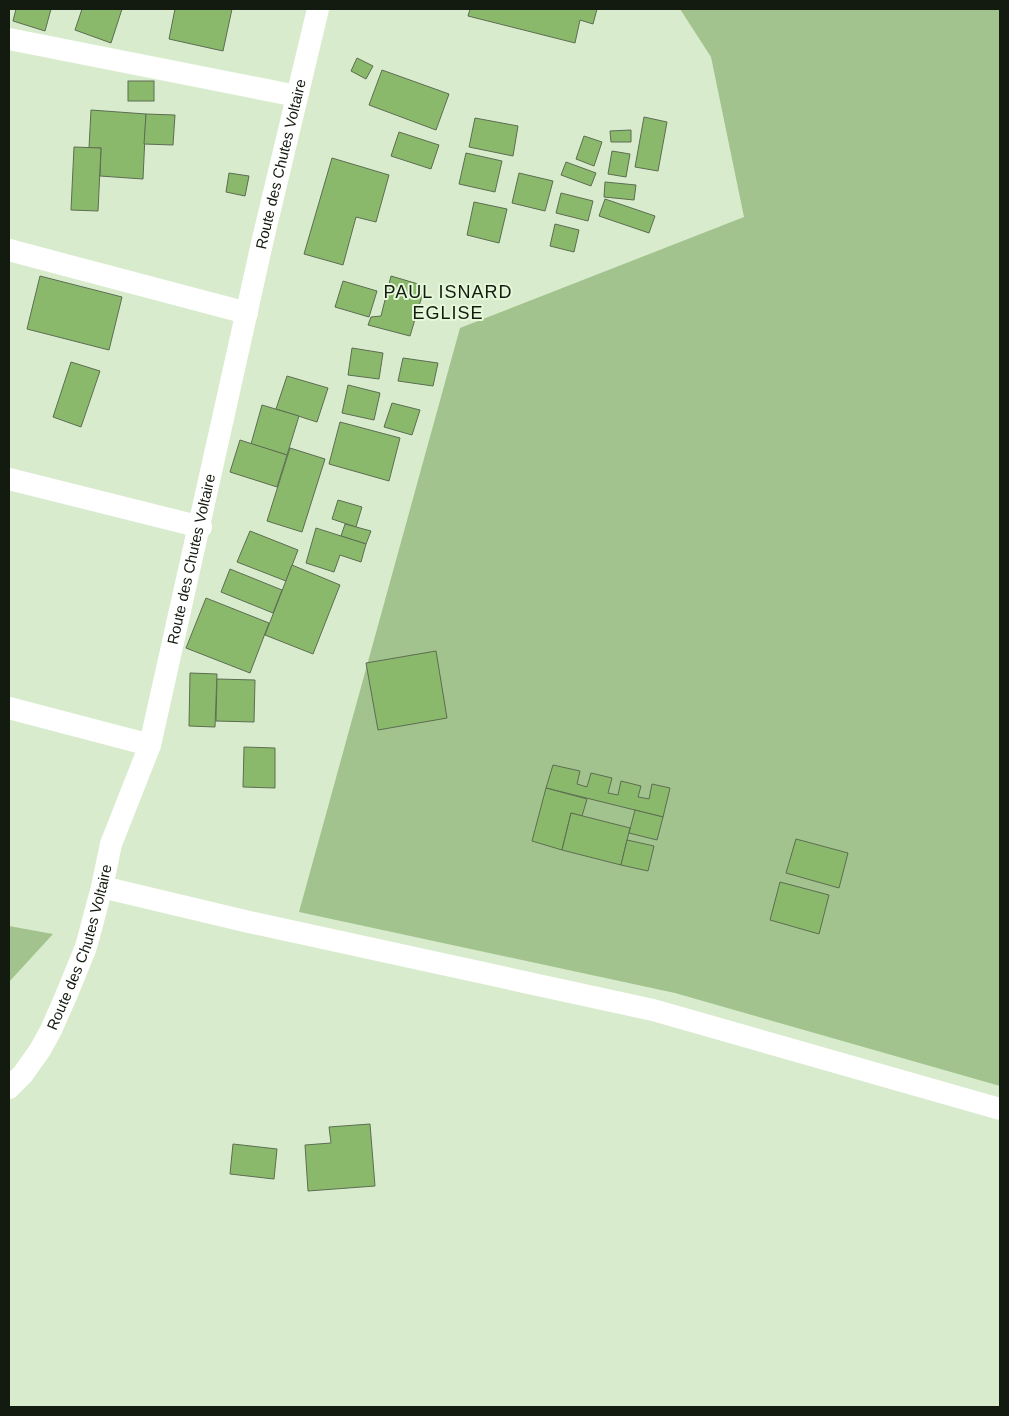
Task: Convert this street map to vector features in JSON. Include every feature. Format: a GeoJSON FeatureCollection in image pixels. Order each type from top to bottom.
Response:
{"type":"FeatureCollection","features":[{"type":"Feature","properties":{"kind":"street","name":"Route des Chutes Voltaire"},"geometry":{"type":"LineString","coordinates":[[9,1088],[23,1074],[52,1030],[86,947],[111,844],[150,745],[201,527],[247,313],[318,9]]}},
{"type":"Feature","properties":{"kind":"street"},"geometry":{"type":"LineString","coordinates":[[9,39],[297,96]]}},
{"type":"Feature","properties":{"kind":"street"},"geometry":{"type":"LineString","coordinates":[[9,250],[247,313]]}},
{"type":"Feature","properties":{"kind":"street"},"geometry":{"type":"LineString","coordinates":[[9,479],[201,527]]}},
{"type":"Feature","properties":{"kind":"street"},"geometry":{"type":"LineString","coordinates":[[9,708],[150,745]]}},
{"type":"Feature","properties":{"kind":"street"},"geometry":{"type":"LineString","coordinates":[[102,887],[239,920],[653,1010],[1000,1109]]}},
{"type":"Feature","properties":{"kind":"green space"},"geometry":{"type":"Polygon","coordinates":[[[680,9],[1000,9],[1000,1086],[675,993],[299,912],[460,328],[744,217],[711,57],[680,9]]]}},
{"type":"Feature","properties":{"kind":"green space"},"geometry":{"type":"Polygon","coordinates":[[[9,926],[53,934],[9,982],[9,926]]]}},
{"type":"Feature","properties":{"kind":"building"},"geometry":{"type":"Polygon","coordinates":[[[16,9],[51,9],[45,31],[13,21],[16,9]]]}},
{"type":"Feature","properties":{"kind":"building"},"geometry":{"type":"Polygon","coordinates":[[[82,9],[122,9],[111,43],[75,30],[82,9]]]}},
{"type":"Feature","properties":{"kind":"building"},"geometry":{"type":"Polygon","coordinates":[[[175,9],[232,9],[223,51],[169,39],[175,9]]]}},
{"type":"Feature","properties":{"kind":"building"},"geometry":{"type":"Polygon","coordinates":[[[470,9],[597,9],[593,24],[580,20],[575,43],[468,16],[470,9]]]}},
{"type":"Feature","properties":{"kind":"building"},"geometry":{"type":"Polygon","coordinates":[[[357,58],[373,66],[366,79],[351,71],[357,58]]]}},
{"type":"Feature","properties":{"kind":"building"},"geometry":{"type":"Polygon","coordinates":[[[382,70],[449,94],[436,130],[369,105],[382,70]]]}},
{"type":"Feature","properties":{"kind":"building"},"geometry":{"type":"Polygon","coordinates":[[[128,81],[154,81],[154,101],[128,101],[128,81]]]}},
{"type":"Feature","properties":{"kind":"building"},"geometry":{"type":"Polygon","coordinates":[[[91,110],[146,114],[143,179],[100,176],[101,148],[89,148],[91,110]]]}},
{"type":"Feature","properties":{"kind":"building"},"geometry":{"type":"Polygon","coordinates":[[[146,114],[175,115],[173,145],[144,144],[146,114]]]}},
{"type":"Feature","properties":{"kind":"building"},"geometry":{"type":"Polygon","coordinates":[[[644,117],[667,122],[658,171],[635,167],[644,117]]]}},
{"type":"Feature","properties":{"kind":"building"},"geometry":{"type":"Polygon","coordinates":[[[475,118],[518,126],[513,156],[469,147],[475,118]]]}},
{"type":"Feature","properties":{"kind":"building"},"geometry":{"type":"Polygon","coordinates":[[[631,130],[631,142],[611,142],[610,131],[631,130]]]}},
{"type":"Feature","properties":{"kind":"building"},"geometry":{"type":"Polygon","coordinates":[[[399,132],[439,145],[431,169],[391,156],[399,132]]]}},
{"type":"Feature","properties":{"kind":"building"},"geometry":{"type":"Polygon","coordinates":[[[584,136],[602,142],[594,166],[576,159],[584,136]]]}},
{"type":"Feature","properties":{"kind":"building"},"geometry":{"type":"Polygon","coordinates":[[[74,147],[101,148],[98,211],[71,210],[74,147]]]}},
{"type":"Feature","properties":{"kind":"building"},"geometry":{"type":"Polygon","coordinates":[[[612,151],[630,154],[626,177],[608,174],[612,151]]]}},
{"type":"Feature","properties":{"kind":"building"},"geometry":{"type":"Polygon","coordinates":[[[466,153],[502,161],[495,192],[459,184],[466,153]]]}},
{"type":"Feature","properties":{"kind":"building"},"geometry":{"type":"Polygon","coordinates":[[[332,158],[389,175],[376,222],[356,217],[343,265],[304,254],[332,158]]]}},
{"type":"Feature","properties":{"kind":"building"},"geometry":{"type":"Polygon","coordinates":[[[566,162],[596,173],[591,186],[561,175],[566,162]]]}},
{"type":"Feature","properties":{"kind":"building"},"geometry":{"type":"Polygon","coordinates":[[[229,173],[249,176],[245,196],[226,192],[229,173]]]}},
{"type":"Feature","properties":{"kind":"building"},"geometry":{"type":"Polygon","coordinates":[[[519,173],[553,181],[545,211],[512,203],[519,173]]]}},
{"type":"Feature","properties":{"kind":"building"},"geometry":{"type":"Polygon","coordinates":[[[605,182],[636,185],[634,200],[604,197],[605,182]]]}},
{"type":"Feature","properties":{"kind":"building"},"geometry":{"type":"Polygon","coordinates":[[[561,193],[593,201],[588,221],[556,213],[561,193]]]}},
{"type":"Feature","properties":{"kind":"building"},"geometry":{"type":"Polygon","coordinates":[[[605,199],[655,216],[649,233],[599,216],[605,199]]]}},
{"type":"Feature","properties":{"kind":"building"},"geometry":{"type":"Polygon","coordinates":[[[474,202],[507,209],[499,243],[467,235],[474,202]]]}},
{"type":"Feature","properties":{"kind":"building"},"geometry":{"type":"Polygon","coordinates":[[[555,224],[579,230],[574,252],[550,246],[555,224]]]}},
{"type":"Feature","properties":{"kind":"building"},"geometry":{"type":"Polygon","coordinates":[[[40,276],[122,297],[109,350],[27,329],[40,276]]]}},
{"type":"Feature","properties":{"kind":"building"},"geometry":{"type":"Polygon","coordinates":[[[391,276],[425,286],[410,336],[368,325],[371,317],[381,316],[391,276]]]}},
{"type":"Feature","properties":{"kind":"building"},"geometry":{"type":"Polygon","coordinates":[[[343,281],[377,291],[369,317],[335,307],[343,281]]]}},
{"type":"Feature","properties":{"kind":"building"},"geometry":{"type":"Polygon","coordinates":[[[352,348],[383,353],[379,379],[348,375],[352,348]]]}},
{"type":"Feature","properties":{"kind":"building"},"geometry":{"type":"Polygon","coordinates":[[[403,358],[438,363],[433,386],[398,381],[403,358]]]}},
{"type":"Feature","properties":{"kind":"building"},"geometry":{"type":"Polygon","coordinates":[[[71,362],[100,371],[81,427],[53,417],[71,362]]]}},
{"type":"Feature","properties":{"kind":"building"},"geometry":{"type":"Polygon","coordinates":[[[287,376],[328,388],[317,422],[276,409],[287,376]]]}},
{"type":"Feature","properties":{"kind":"building"},"geometry":{"type":"Polygon","coordinates":[[[348,385],[380,393],[374,420],[342,413],[348,385]]]}},
{"type":"Feature","properties":{"kind":"building"},"geometry":{"type":"Polygon","coordinates":[[[392,403],[420,410],[412,435],[384,427],[392,403]]]}},
{"type":"Feature","properties":{"kind":"building"},"geometry":{"type":"Polygon","coordinates":[[[262,405],[299,416],[287,455],[251,444],[262,405]]]}},
{"type":"Feature","properties":{"kind":"building"},"geometry":{"type":"Polygon","coordinates":[[[340,422],[400,438],[389,481],[329,464],[340,422]]]}},
{"type":"Feature","properties":{"kind":"building"},"geometry":{"type":"Polygon","coordinates":[[[240,440],[287,455],[277,487],[230,472],[240,440]]]}},
{"type":"Feature","properties":{"kind":"building"},"geometry":{"type":"Polygon","coordinates":[[[290,448],[325,459],[302,532],[267,521],[290,448]]]}},
{"type":"Feature","properties":{"kind":"building"},"geometry":{"type":"Polygon","coordinates":[[[338,500],[362,507],[356,527],[332,519],[338,500]]]}},
{"type":"Feature","properties":{"kind":"building"},"geometry":{"type":"Polygon","coordinates":[[[345,524],[371,531],[366,544],[341,536],[345,524]]]}},
{"type":"Feature","properties":{"kind":"building"},"geometry":{"type":"Polygon","coordinates":[[[316,528],[366,544],[361,562],[340,555],[334,572],[306,563],[316,528]]]}},
{"type":"Feature","properties":{"kind":"building"},"geometry":{"type":"Polygon","coordinates":[[[250,531],[298,550],[286,581],[237,562],[250,531]]]}},
{"type":"Feature","properties":{"kind":"building"},"geometry":{"type":"Polygon","coordinates":[[[292,565],[340,585],[313,654],[265,635],[292,565]]]}},
{"type":"Feature","properties":{"kind":"building"},"geometry":{"type":"Polygon","coordinates":[[[230,569],[282,590],[273,613],[221,592],[230,569]]]}},
{"type":"Feature","properties":{"kind":"building"},"geometry":{"type":"Polygon","coordinates":[[[206,598],[269,623],[250,673],[186,648],[206,598]]]}},
{"type":"Feature","properties":{"kind":"building"},"geometry":{"type":"Polygon","coordinates":[[[436,651],[447,718],[378,730],[366,663],[436,651]]]}},
{"type":"Feature","properties":{"kind":"building"},"geometry":{"type":"Polygon","coordinates":[[[190,673],[217,674],[215,727],[189,726],[190,673]]]}},
{"type":"Feature","properties":{"kind":"building"},"geometry":{"type":"Polygon","coordinates":[[[217,679],[255,680],[254,722],[216,721],[217,679]]]}},
{"type":"Feature","properties":{"kind":"building"},"geometry":{"type":"Polygon","coordinates":[[[244,747],[275,748],[275,788],[243,787],[244,747]]]}},
{"type":"Feature","properties":{"kind":"building"},"geometry":{"type":"Polygon","coordinates":[[[553,765],[580,771],[577,784],[587,787],[591,773],[612,778],[608,793],[618,795],[621,781],[641,786],[638,797],[649,799],[652,784],[670,788],[663,817],[546,788],[553,765]]]}},
{"type":"Feature","properties":{"kind":"building"},"geometry":{"type":"Polygon","coordinates":[[[546,788],[587,799],[582,816],[571,813],[562,850],[532,841],[546,788]]]}},
{"type":"Feature","properties":{"kind":"building"},"geometry":{"type":"Polygon","coordinates":[[[635,810],[663,817],[657,840],[629,833],[635,810]]]}},
{"type":"Feature","properties":{"kind":"building"},"geometry":{"type":"Polygon","coordinates":[[[571,813],[630,828],[621,865],[562,850],[571,813]]]}},
{"type":"Feature","properties":{"kind":"building"},"geometry":{"type":"Polygon","coordinates":[[[796,839],[848,853],[839,888],[786,873],[796,839]]]}},
{"type":"Feature","properties":{"kind":"building"},"geometry":{"type":"Polygon","coordinates":[[[627,840],[654,846],[648,871],[621,865],[627,840]]]}},
{"type":"Feature","properties":{"kind":"building"},"geometry":{"type":"Polygon","coordinates":[[[780,882],[829,895],[819,934],[770,920],[780,882]]]}},
{"type":"Feature","properties":{"kind":"building"},"geometry":{"type":"Polygon","coordinates":[[[370,1124],[375,1186],[308,1191],[305,1145],[331,1143],[329,1127],[370,1124]]]}},
{"type":"Feature","properties":{"kind":"building"},"geometry":{"type":"Polygon","coordinates":[[[233,1144],[277,1149],[274,1179],[230,1174],[233,1144]]]}},
{"type":"Feature","properties":{"kind":"district","name":"PAUL ISNARD EGLISE"},"geometry":{"type":"Point","coordinates":[448,302]}}]}
